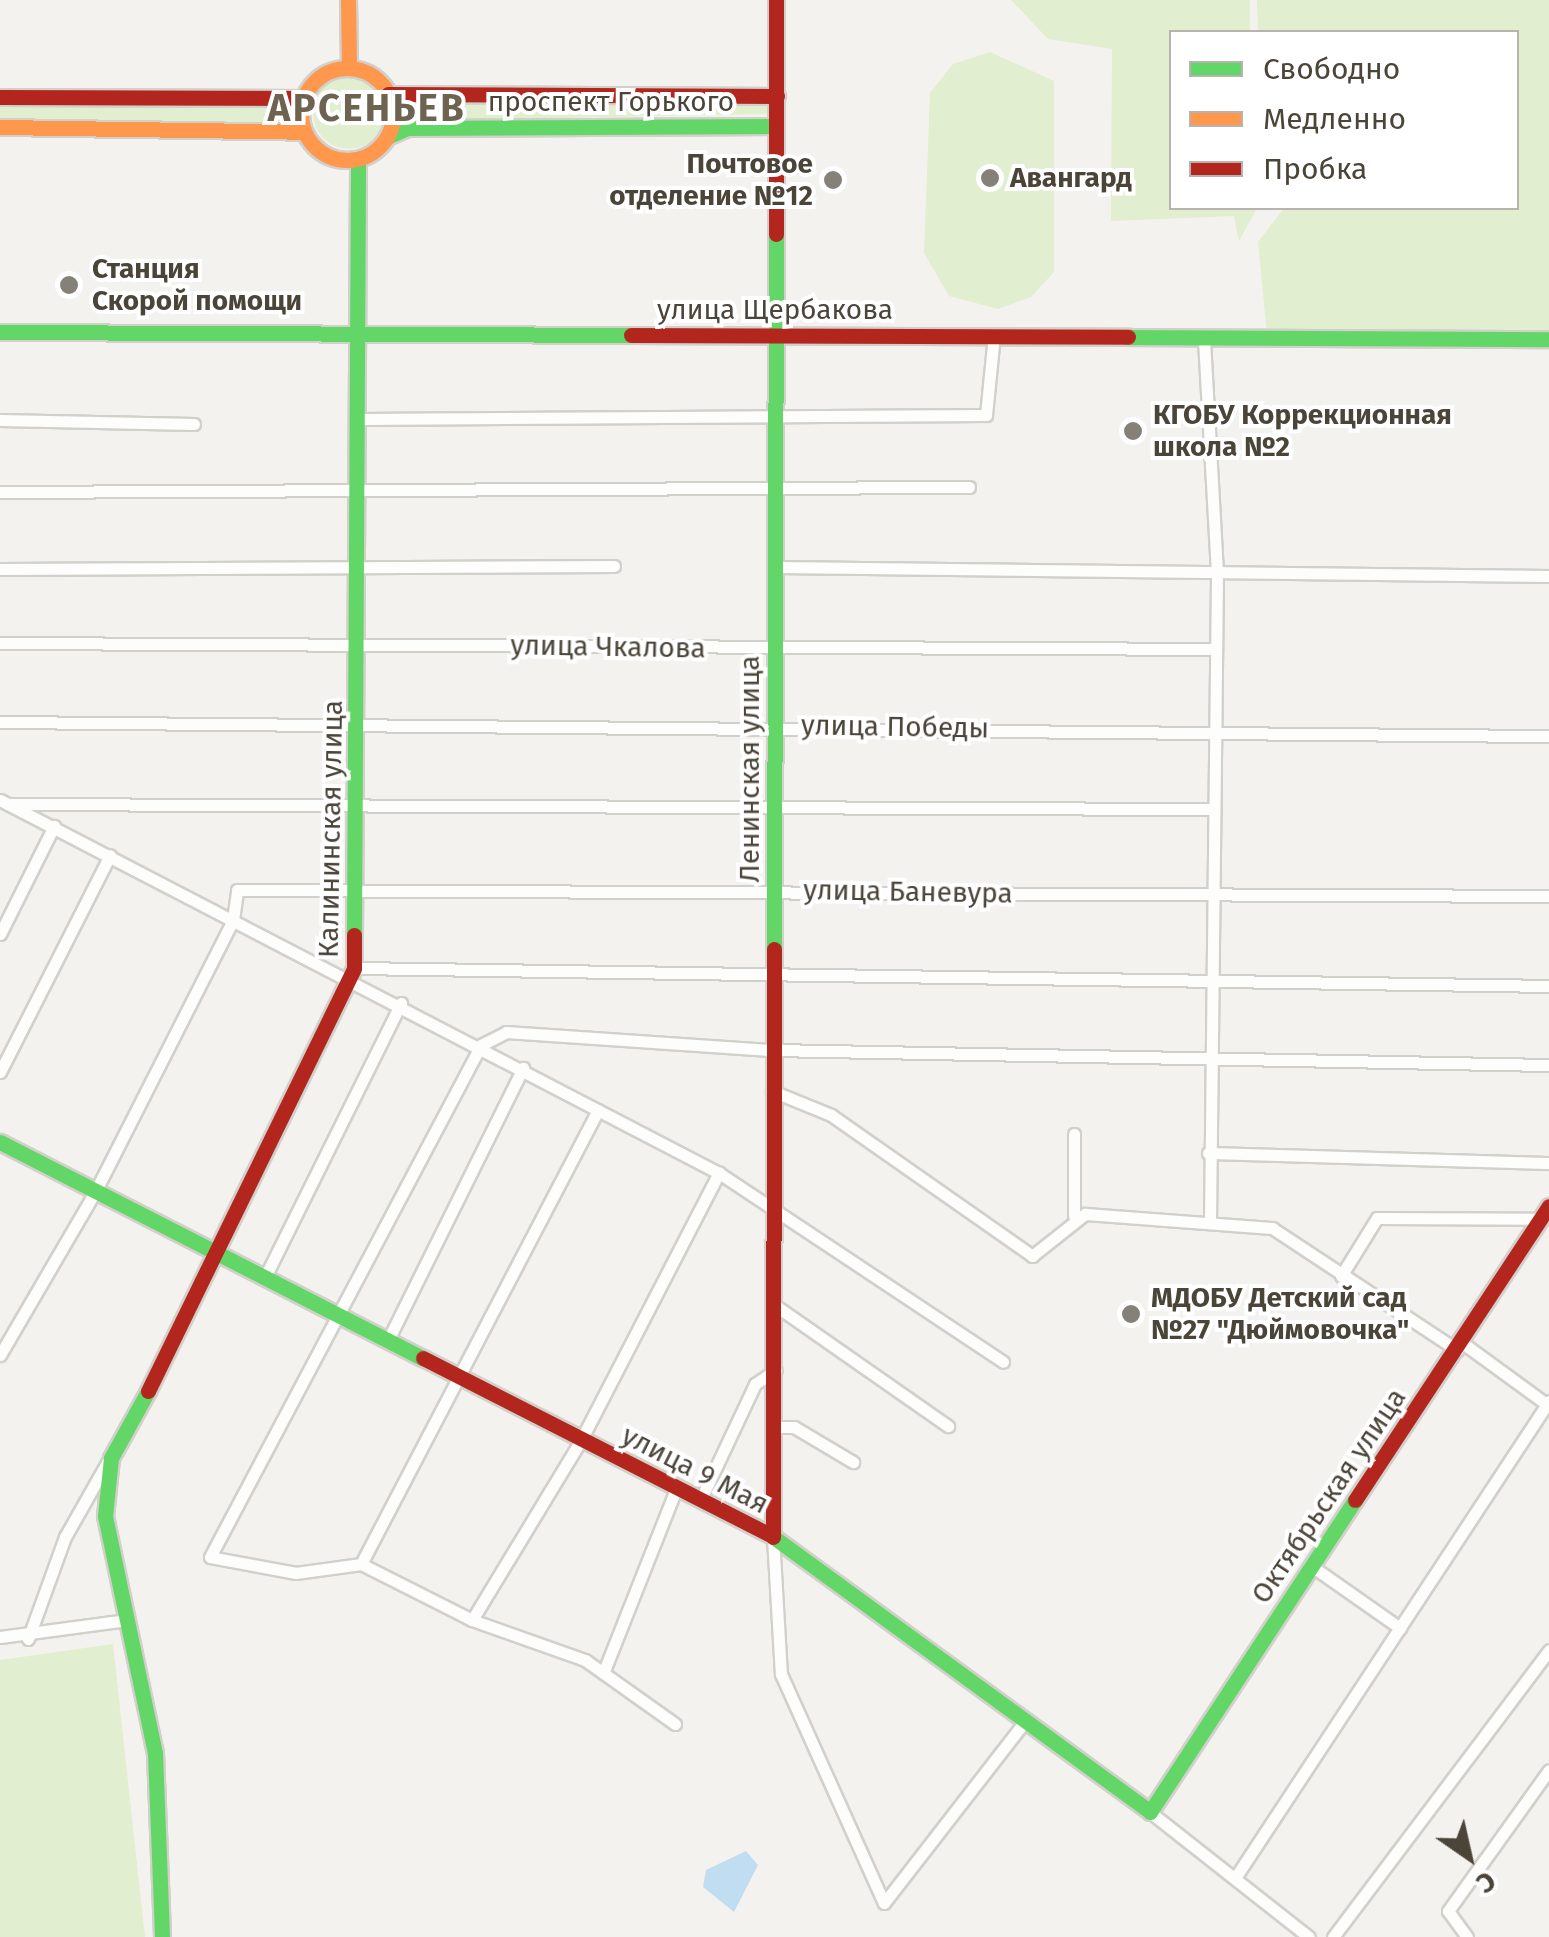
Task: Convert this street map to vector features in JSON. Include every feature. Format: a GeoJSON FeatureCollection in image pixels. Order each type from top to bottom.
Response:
{"type":"FeatureCollection","features":[{"type":"Feature","properties":{"kind":"main road"},"geometry":{"type":"LineString","coordinates":[[348,0],[349,66]]}},
{"type":"Feature","properties":{"kind":"main road","name":"Ленинская улица"},"geometry":{"type":"LineString","coordinates":[[774,1537],[774,649],[779,487],[776,0]]}},
{"type":"Feature","properties":{"kind":"main road"},"geometry":{"type":"LineString","coordinates":[[349,66],[388,94],[387,136],[358,160],[327,156],[304,132],[304,98],[321,76],[349,66]]}},
{"type":"Feature","properties":{"kind":"main road","name":"проспект Горького"},"geometry":{"type":"LineString","coordinates":[[388,94],[777,96]]}},
{"type":"Feature","properties":{"kind":"main road"},"geometry":{"type":"LineString","coordinates":[[0,97],[304,98]]}},
{"type":"Feature","properties":{"kind":"main road","name":"проспект Горького"},"geometry":{"type":"LineString","coordinates":[[387,136],[408,128],[776,126]]}},
{"type":"Feature","properties":{"kind":"main road"},"geometry":{"type":"LineString","coordinates":[[0,127],[304,132]]}},
{"type":"Feature","properties":{"kind":"main road","name":"Калининская улица"},"geometry":{"type":"LineString","coordinates":[[162,1937],[154,1753],[105,1516],[110,1458],[222,1254],[353,972],[360,799],[362,419],[358,160]]}},
{"type":"Feature","properties":{"kind":"main road","name":"улица Щербакова"},"geometry":{"type":"LineString","coordinates":[[0,332],[1549,339]]}},
{"type":"Feature","properties":{"kind":"main road","name":"улица 9 Мая"},"geometry":{"type":"LineString","coordinates":[[0,1142],[774,1537],[1150,1812]]}},
{"type":"Feature","properties":{"kind":"main road","name":"Октябрьская улица"},"geometry":{"type":"LineString","coordinates":[[1150,1812],[1310,1566],[1544,1222]]}},
{"type":"Feature","properties":{"kind":"street"},"geometry":{"type":"LineString","coordinates":[[362,419],[776,414],[986,416],[994,336]]}},
{"type":"Feature","properties":{"kind":"street"},"geometry":{"type":"LineString","coordinates":[[1204,340],[1217,576],[1213,896],[1216,981],[1208,1154],[1210,1219]]}},
{"type":"Feature","properties":{"kind":"street"},"geometry":{"type":"LineString","coordinates":[[0,420],[194,424]]}},
{"type":"Feature","properties":{"kind":"street"},"geometry":{"type":"LineString","coordinates":[[0,492],[360,496],[779,487],[969,488]]}},
{"type":"Feature","properties":{"kind":"street"},"geometry":{"type":"LineString","coordinates":[[0,570],[359,571],[614,566]]}},
{"type":"Feature","properties":{"kind":"street"},"geometry":{"type":"LineString","coordinates":[[776,566],[1217,576],[1549,576]]}},
{"type":"Feature","properties":{"kind":"street","name":"улица Чкалова"},"geometry":{"type":"LineString","coordinates":[[0,644],[1216,648]]}},
{"type":"Feature","properties":{"kind":"street","name":"улица Победы"},"geometry":{"type":"LineString","coordinates":[[0,722],[774,725],[1549,736]]}},
{"type":"Feature","properties":{"kind":"street"},"geometry":{"type":"LineString","coordinates":[[4,802],[360,799],[1214,809]]}},
{"type":"Feature","properties":{"kind":"street"},"geometry":{"type":"LineString","coordinates":[[4,802],[233,920],[353,972],[401,1003],[719,1173],[773,1205],[1003,1362]]}},
{"type":"Feature","properties":{"kind":"street"},"geometry":{"type":"LineString","coordinates":[[0,934],[54,826]]}},
{"type":"Feature","properties":{"kind":"street"},"geometry":{"type":"LineString","coordinates":[[0,1072],[110,855]]}},
{"type":"Feature","properties":{"kind":"street","name":"улица Баневура"},"geometry":{"type":"LineString","coordinates":[[233,920],[237,890],[1549,896]]}},
{"type":"Feature","properties":{"kind":"street"},"geometry":{"type":"LineString","coordinates":[[0,1354],[94,1192],[233,920]]}},
{"type":"Feature","properties":{"kind":"street"},"geometry":{"type":"LineString","coordinates":[[353,972],[774,971],[1549,986]]}},
{"type":"Feature","properties":{"kind":"street"},"geometry":{"type":"LineString","coordinates":[[265,1277],[401,1003]]}},
{"type":"Feature","properties":{"kind":"street"},"geometry":{"type":"LineString","coordinates":[[675,1724],[604,1671],[472,1620],[361,1564],[296,1573],[210,1557],[215,1540],[482,1045],[506,1032],[773,1050],[1549,1065]]}},
{"type":"Feature","properties":{"kind":"street"},"geometry":{"type":"LineString","coordinates":[[388,1340],[523,1068]]}},
{"type":"Feature","properties":{"kind":"street"},"geometry":{"type":"LineString","coordinates":[[772,1091],[831,1115],[1032,1256],[1074,1216],[1210,1219],[1272,1228],[1341,1276],[1548,1404],[1236,1878]]}},
{"type":"Feature","properties":{"kind":"street"},"geometry":{"type":"LineString","coordinates":[[361,1564],[463,1378],[598,1110]]}},
{"type":"Feature","properties":{"kind":"street"},"geometry":{"type":"LineString","coordinates":[[1074,1134],[1074,1216]]}},
{"type":"Feature","properties":{"kind":"street"},"geometry":{"type":"LineString","coordinates":[[1208,1154],[1549,1163]]}},
{"type":"Feature","properties":{"kind":"street"},"geometry":{"type":"LineString","coordinates":[[472,1620],[581,1440],[719,1173]]}},
{"type":"Feature","properties":{"kind":"street"},"geometry":{"type":"LineString","coordinates":[[1341,1276],[1378,1218],[1544,1222]]}},
{"type":"Feature","properties":{"kind":"street"},"geometry":{"type":"LineString","coordinates":[[776,1306],[948,1426]]}},
{"type":"Feature","properties":{"kind":"street"},"geometry":{"type":"LineString","coordinates":[[700,1501],[755,1384],[776,1370]]}},
{"type":"Feature","properties":{"kind":"street"},"geometry":{"type":"LineString","coordinates":[[775,1426],[794,1427],[852,1462]]}},
{"type":"Feature","properties":{"kind":"street"},"geometry":{"type":"LineString","coordinates":[[28,1639],[65,1537],[110,1458]]}},
{"type":"Feature","properties":{"kind":"street"},"geometry":{"type":"LineString","coordinates":[[604,1671],[676,1490]]}},
{"type":"Feature","properties":{"kind":"street"},"geometry":{"type":"LineString","coordinates":[[774,1537],[781,1674],[884,1904],[1026,1720]]}},
{"type":"Feature","properties":{"kind":"street"},"geometry":{"type":"LineString","coordinates":[[1310,1566],[1400,1628]]}},
{"type":"Feature","properties":{"kind":"street"},"geometry":{"type":"LineString","coordinates":[[0,1637],[28,1639],[128,1620]]}},
{"type":"Feature","properties":{"kind":"street"},"geometry":{"type":"LineString","coordinates":[[1333,1937],[1549,1650]]}},
{"type":"Feature","properties":{"kind":"street"},"geometry":{"type":"LineString","coordinates":[[1467,1937],[1448,1911],[1549,1770]]}},
{"type":"Feature","properties":{"kind":"street","name":"улица 9 Мая"},"geometry":{"type":"LineString","coordinates":[[1150,1812],[1309,1937]]}},
{"type":"Feature","properties":{"kind":"green space"},"geometry":{"type":"Polygon","coordinates":[[[1011,0],[1250,0],[1250,30],[1169,30],[1169,210],[1256,210],[1239,241],[1234,216],[1111,221],[1112,49],[1048,39],[1011,0]]]}},
{"type":"Feature","properties":{"kind":"green space"},"geometry":{"type":"Polygon","coordinates":[[[1257,0],[1549,0],[1549,338],[1267,335],[1258,242],[1282,210],[1519,210],[1519,30],[1258,30],[1257,0]]]}},
{"type":"Feature","properties":{"kind":"green space","name":"Авангард"},"geometry":{"type":"Polygon","coordinates":[[[990,52],[1054,81],[1054,272],[1031,297],[998,309],[949,296],[924,253],[930,93],[953,64],[990,52]]]}},
{"type":"Feature","properties":{"kind":"green space"},"geometry":{"type":"Polygon","coordinates":[[[349,77],[374,88],[385,113],[374,138],[349,149],[324,138],[313,113],[324,88],[349,77]]]}},
{"type":"Feature","properties":{"kind":"green space"},"geometry":{"type":"Polygon","coordinates":[[[410,101],[765,102],[770,114],[409,121],[402,106],[410,101]]]}},
{"type":"Feature","properties":{"kind":"green space"},"geometry":{"type":"Polygon","coordinates":[[[0,104],[291,105],[291,124],[0,119],[0,104]]]}},
{"type":"Feature","properties":{"kind":"green space"},"geometry":{"type":"Polygon","coordinates":[[[113,1644],[145,1937],[0,1937],[0,1660],[113,1644]]]}},
{"type":"Feature","properties":{"kind":"water"},"geometry":{"type":"Polygon","coordinates":[[[746,1851],[758,1865],[734,1912],[703,1887],[706,1870],[746,1851]]]}},
{"type":"Feature","properties":{"kind":"traffic: fast"},"geometry":{"type":"LineString","coordinates":[[387,137],[407,128],[776,126]]}},
{"type":"Feature","properties":{"kind":"traffic: fast"},"geometry":{"type":"LineString","coordinates":[[354,935],[358,160]]}},
{"type":"Feature","properties":{"kind":"traffic: fast"},"geometry":{"type":"LineString","coordinates":[[774,949],[776,234]]}},
{"type":"Feature","properties":{"kind":"traffic: fast"},"geometry":{"type":"LineString","coordinates":[[0,332],[631,335]]}},
{"type":"Feature","properties":{"kind":"traffic: fast"},"geometry":{"type":"LineString","coordinates":[[1128,337],[1549,339]]}},
{"type":"Feature","properties":{"kind":"traffic: fast"},"geometry":{"type":"LineString","coordinates":[[0,1142],[423,1358]]}},
{"type":"Feature","properties":{"kind":"traffic: fast"},"geometry":{"type":"LineString","coordinates":[[148,1391],[111,1458],[105,1516],[155,1753],[162,1937]]}},
{"type":"Feature","properties":{"kind":"traffic: fast"},"geometry":{"type":"LineString","coordinates":[[772,1536],[1150,1812],[1355,1500]]}},
{"type":"Feature","properties":{"kind":"traffic: slow"},"geometry":{"type":"LineString","coordinates":[[348,0],[349,67]]}},
{"type":"Feature","properties":{"kind":"traffic: slow"},"geometry":{"type":"LineString","coordinates":[[347,68],[365,72],[379,82],[389,96],[393,114],[389,132],[379,146],[365,156],[347,160],[329,156],[315,146],[305,132],[301,114],[305,96],[315,82],[329,72],[347,68]]}},
{"type":"Feature","properties":{"kind":"traffic: slow"},"geometry":{"type":"LineString","coordinates":[[0,127],[304,132]]}},
{"type":"Feature","properties":{"kind":"traffic: jam"},"geometry":{"type":"LineString","coordinates":[[776,0],[776,234]]}},
{"type":"Feature","properties":{"kind":"traffic: jam"},"geometry":{"type":"LineString","coordinates":[[388,94],[777,96]]}},
{"type":"Feature","properties":{"kind":"traffic: jam"},"geometry":{"type":"LineString","coordinates":[[0,97],[304,98]]}},
{"type":"Feature","properties":{"kind":"traffic: jam"},"geometry":{"type":"LineString","coordinates":[[631,335],[1128,337]]}},
{"type":"Feature","properties":{"kind":"traffic: jam"},"geometry":{"type":"LineString","coordinates":[[148,1391],[354,968],[354,935]]}},
{"type":"Feature","properties":{"kind":"traffic: jam"},"geometry":{"type":"LineString","coordinates":[[773,1537],[774,949]]}},
{"type":"Feature","properties":{"kind":"traffic: jam"},"geometry":{"type":"LineString","coordinates":[[1355,1500],[1549,1206]]}},
{"type":"Feature","properties":{"kind":"traffic: jam"},"geometry":{"type":"LineString","coordinates":[[423,1358],[772,1536]]}},
{"type":"Feature","properties":{"kind":"place","name":"Авангард"},"geometry":{"type":"Point","coordinates":[990,178]}},
{"type":"Feature","properties":{"kind":"place","name":"Почтовое отделение №12"},"geometry":{"type":"Point","coordinates":[833,180]}},
{"type":"Feature","properties":{"kind":"place","name":"Станция Скорой помощи"},"geometry":{"type":"Point","coordinates":[69,285]}},
{"type":"Feature","properties":{"kind":"place","name":"КГОБУ Коррекционная школа №2"},"geometry":{"type":"Point","coordinates":[1133,431]}},
{"type":"Feature","properties":{"kind":"place","name":"МДОБУ Детский сад №27 \"Дюймовочка\""},"geometry":{"type":"Point","coordinates":[1131,1314]}},
{"type":"Feature","properties":{"kind":"district","name":"АРСЕНЬЕВ"},"geometry":{"type":"Point","coordinates":[367,109]}}]}
